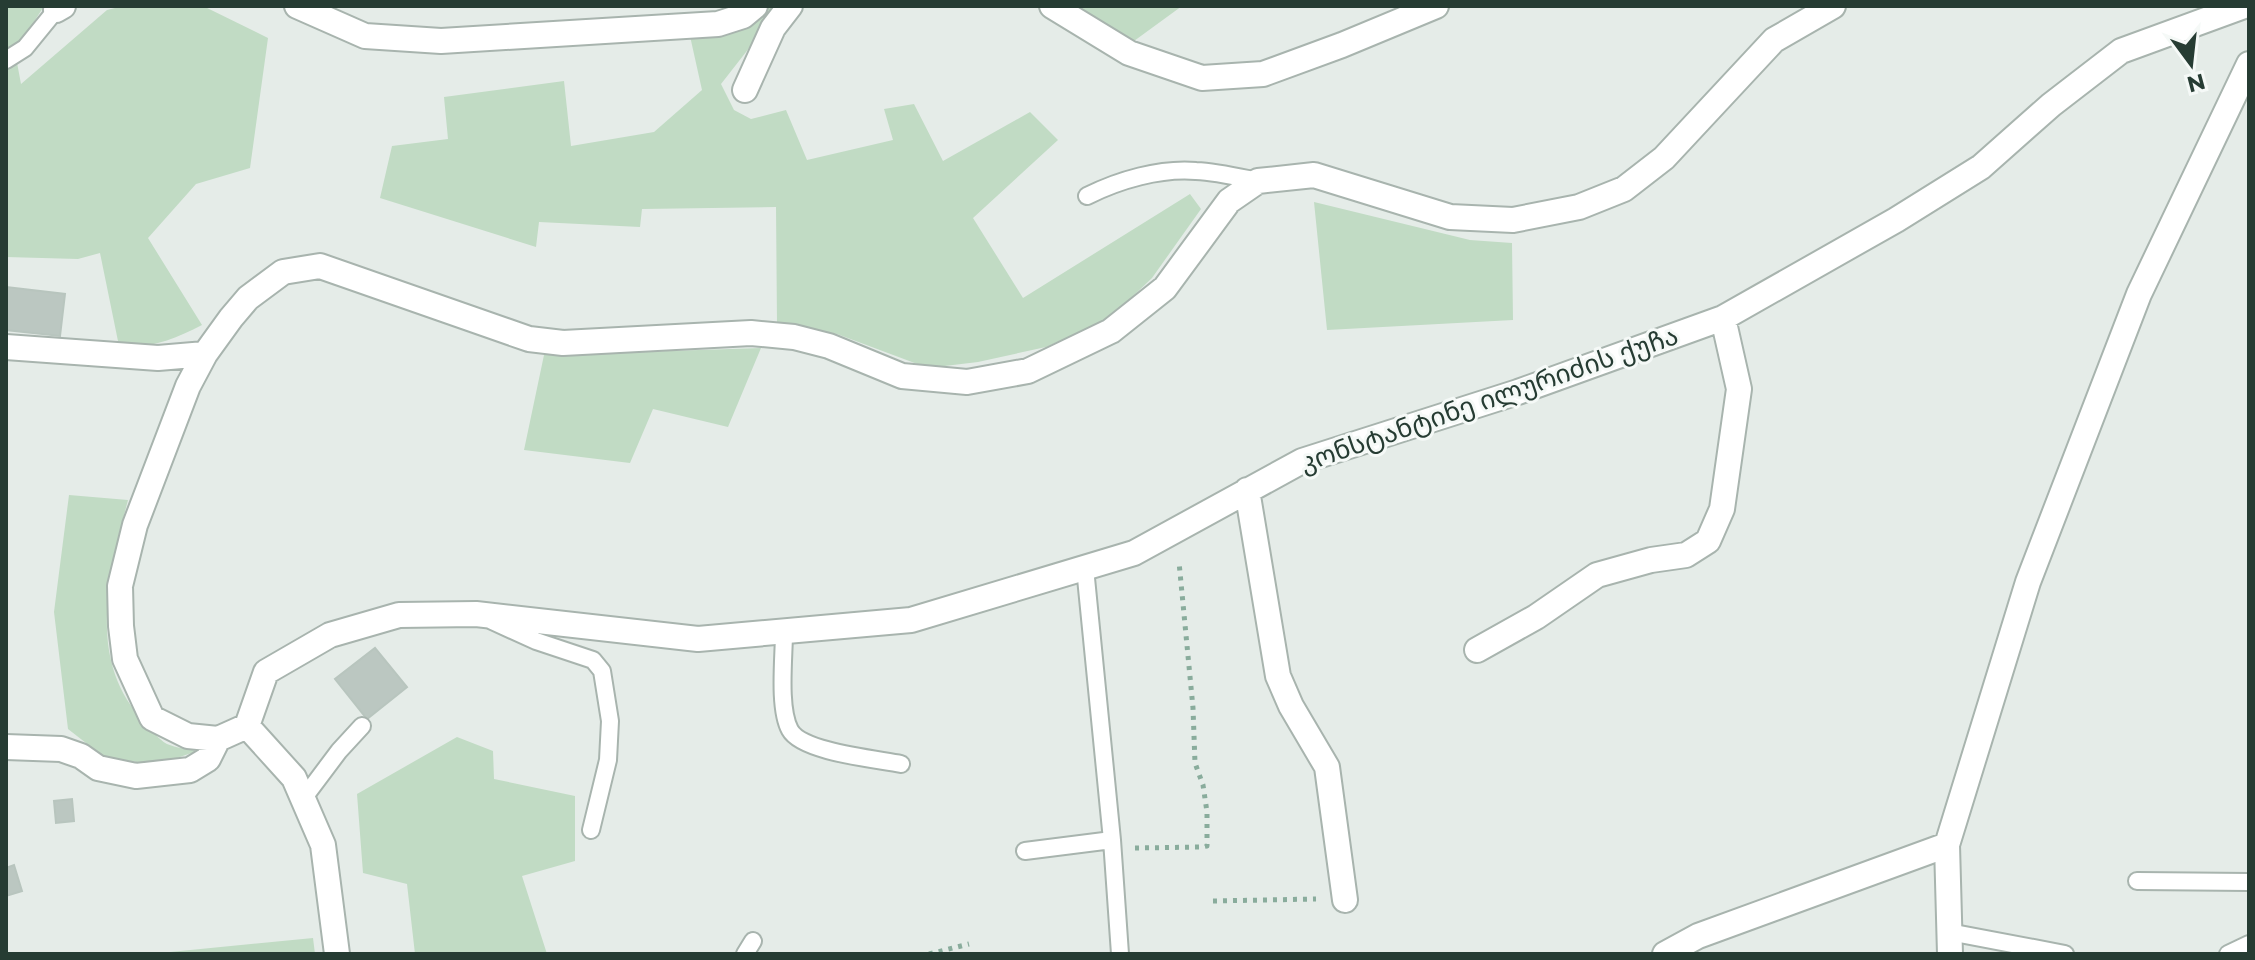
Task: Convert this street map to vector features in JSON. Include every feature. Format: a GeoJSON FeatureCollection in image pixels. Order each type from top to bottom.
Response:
{"type":"FeatureCollection","features":[{"type":"Feature","properties":{"kind":"street"},"geometry":{"type":"LineString","coordinates":[[297,6],[365,36],[441,41],[718,24],[743,16],[755,6]]}},
{"type":"Feature","properties":{"kind":"street"},"geometry":{"type":"LineString","coordinates":[[745,90],[773,28],[790,6]]}},
{"type":"Feature","properties":{"kind":"street"},"geometry":{"type":"LineString","coordinates":[[1052,6],[1129,53],[1202,78],[1263,74],[1436,6]]}},
{"type":"Feature","properties":{"kind":"street"},"geometry":{"type":"LineString","coordinates":[[337,954],[323,845],[294,778],[247,726],[218,739],[188,736],[152,718],[125,659],[121,626],[120,586],[135,525],[188,386],[205,354],[248,298],[283,272],[320,266],[529,339],[563,343],[751,333],[794,337],[829,346],[902,376],[967,382],[1028,371],[1111,331],[1165,288],[1229,201],[1258,181],[1314,175],[1450,217],[1513,220],[1579,207],[1624,189],[1664,158],[1774,40],[1833,6]]}},
{"type":"Feature","properties":{"kind":"street","name":"კონსტანტინე ილურიძის ქუჩა"},"geometry":{"type":"LineString","coordinates":[[247,726],[266,672],[330,635],[399,615],[476,614],[698,639],[784,632],[911,620],[1134,553],[1302,461],[1518,392],[1723,318],[1869,236],[1981,167],[2051,105],[2121,51],[2244,6]]}},
{"type":"Feature","properties":{"kind":"street"},"geometry":{"type":"LineString","coordinates":[[1950,943],[1947,845],[2028,582],[2133,309],[2249,64]]}},
{"type":"Feature","properties":{"kind":"street"},"geometry":{"type":"LineString","coordinates":[[1477,650],[1536,617],[1597,575],[1651,560],[1686,555],[1708,541],[1722,509],[1739,389],[1723,318]]}},
{"type":"Feature","properties":{"kind":"street"},"geometry":{"type":"LineString","coordinates":[[6,347],[158,358],[205,354]]}},
{"type":"Feature","properties":{"kind":"street"},"geometry":{"type":"LineString","coordinates":[[1247,490],[1278,676],[1291,706],[1327,767],[1345,900]]}},
{"type":"Feature","properties":{"kind":"street"},"geometry":{"type":"LineString","coordinates":[[6,747],[61,749],[81,756],[98,768],[136,776],[190,770],[208,759],[218,739]]}},
{"type":"Feature","properties":{"kind":"street"},"geometry":{"type":"LineString","coordinates":[[1665,954],[1712,930],[1947,845]]}},
{"type":"Feature","properties":{"kind":"lane"},"geometry":{"type":"LineString","coordinates":[[6,60],[25,48],[60,8]]}},
{"type":"Feature","properties":{"kind":"lane"},"geometry":{"type":"LineString","coordinates":[[1087,196],[1104,187],[1146,175],[1182,171],[1195,170],[1258,181]]}},
{"type":"Feature","properties":{"kind":"lane"},"geometry":{"type":"LineString","coordinates":[[1085,568],[1120,954]]}},
{"type":"Feature","properties":{"kind":"lane"},"geometry":{"type":"LineString","coordinates":[[476,614],[536,641],[593,660],[602,671],[610,721],[608,760],[591,830]]}},
{"type":"Feature","properties":{"kind":"lane"},"geometry":{"type":"LineString","coordinates":[[784,632],[784,698],[791,731],[798,739],[819,747],[901,764]]}},
{"type":"Feature","properties":{"kind":"lane"},"geometry":{"type":"LineString","coordinates":[[303,799],[362,726]]}},
{"type":"Feature","properties":{"kind":"lane"},"geometry":{"type":"LineString","coordinates":[[1025,851],[1112,844]]}},
{"type":"Feature","properties":{"kind":"lane"},"geometry":{"type":"LineString","coordinates":[[2137,881],[2249,882]]}},
{"type":"Feature","properties":{"kind":"lane"},"geometry":{"type":"LineString","coordinates":[[1950,943],[2065,954]]}},
{"type":"Feature","properties":{"kind":"lane"},"geometry":{"type":"LineString","coordinates":[[2228,954],[2249,944]]}},
{"type":"Feature","properties":{"kind":"path"},"geometry":{"type":"LineString","coordinates":[[1112,844],[1207,846],[1207,812],[1203,785],[1195,763],[1177,529]]}},
{"type":"Feature","properties":{"kind":"path"},"geometry":{"type":"LineString","coordinates":[[1213,901],[1345,900]]}},
{"type":"Feature","properties":{"kind":"path"},"geometry":{"type":"LineString","coordinates":[[929,954],[969,944]]}},
{"type":"Feature","properties":{"kind":"green space"},"geometry":{"type":"Polygon","coordinates":[[[6,6],[44,6],[15,52],[21,84],[107,10],[123,6],[203,6],[268,38],[250,168],[196,184],[148,238],[202,325],[162,342],[119,346],[100,253],[78,259],[6,257],[6,6]]]}},
{"type":"Feature","properties":{"kind":"green space"},"geometry":{"type":"Polygon","coordinates":[[[769,6],[782,6],[721,84],[734,110],[751,119],[786,110],[807,160],[893,140],[884,109],[914,104],[943,161],[1030,112],[1058,140],[973,218],[1023,298],[1190,194],[1201,209],[1152,278],[1109,319],[1046,347],[978,362],[928,368],[837,334],[777,323],[776,207],[642,209],[640,227],[539,222],[536,247],[380,198],[392,146],[448,139],[444,97],[564,81],[571,146],[654,132],[702,90],[690,36],[714,35],[732,30],[769,6]]]}},
{"type":"Feature","properties":{"kind":"green space"},"geometry":{"type":"Polygon","coordinates":[[[1071,6],[1182,6],[1134,41],[1096,23],[1071,6]]]}},
{"type":"Feature","properties":{"kind":"green space"},"geometry":{"type":"Polygon","coordinates":[[[1314,202],[1470,240],[1512,243],[1513,320],[1327,330],[1314,202]]]}},
{"type":"Feature","properties":{"kind":"green space"},"geometry":{"type":"Polygon","coordinates":[[[761,348],[728,427],[653,409],[630,463],[524,450],[544,355],[761,348]]]}},
{"type":"Feature","properties":{"kind":"green space"},"geometry":{"type":"Polygon","coordinates":[[[69,495],[128,500],[109,587],[108,645],[114,672],[126,698],[158,737],[171,745],[197,751],[157,765],[104,757],[68,729],[54,612],[69,495]]]}},
{"type":"Feature","properties":{"kind":"green space"},"geometry":{"type":"Polygon","coordinates":[[[457,737],[493,751],[494,779],[575,796],[575,861],[522,876],[547,954],[415,954],[407,884],[363,873],[357,794],[457,737]]]}},
{"type":"Feature","properties":{"kind":"green space"},"geometry":{"type":"Polygon","coordinates":[[[313,938],[315,954],[150,954],[313,938]]]}},
{"type":"Feature","properties":{"kind":"building"},"geometry":{"type":"Polygon","coordinates":[[[6,287],[65,294],[60,336],[6,330],[6,287]]]}},
{"type":"Feature","properties":{"kind":"building"},"geometry":{"type":"Polygon","coordinates":[[[375,648],[407,687],[367,719],[335,679],[375,648]]]}},
{"type":"Feature","properties":{"kind":"building"},"geometry":{"type":"Polygon","coordinates":[[[72,799],[74,821],[56,823],[54,801],[72,799]]]}},
{"type":"Feature","properties":{"kind":"building"},"geometry":{"type":"Polygon","coordinates":[[[14,865],[22,891],[6,896],[6,868],[14,865]]]}}]}
